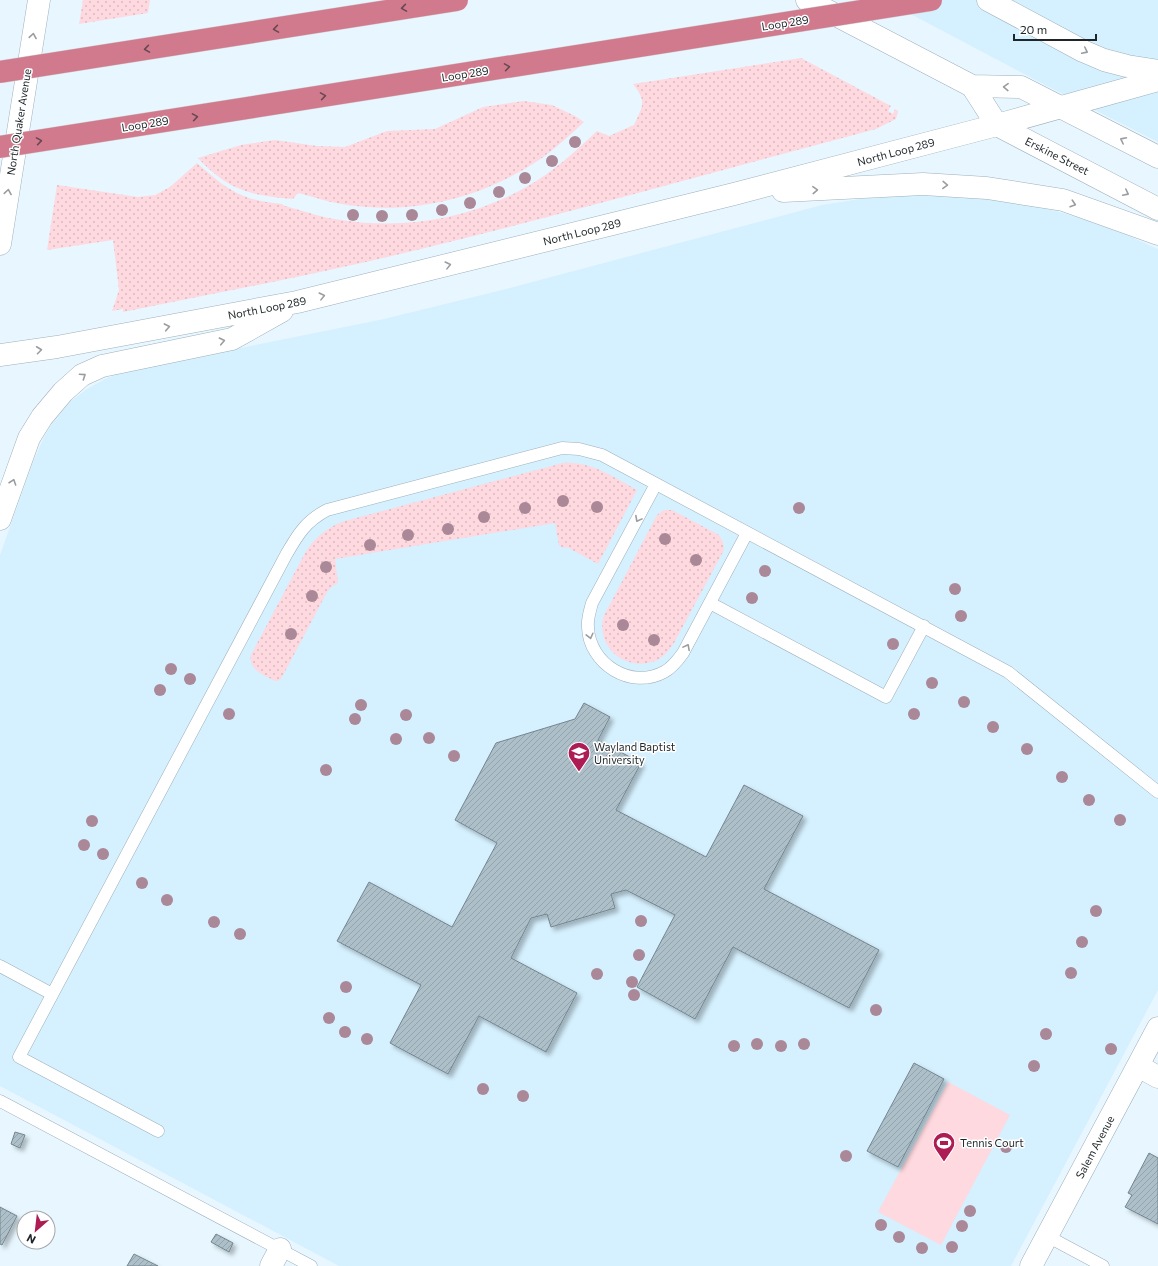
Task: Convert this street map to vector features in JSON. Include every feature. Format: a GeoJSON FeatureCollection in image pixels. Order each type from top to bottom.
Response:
{"type":"FeatureCollection","features":[{"type":"Feature","properties":{"kind":"highway"},"geometry":{"type":"LineString","coordinates":[[0,72],[456,0]]}},
{"type":"Feature","properties":{"kind":"highway","name":"Loop 289"},"geometry":{"type":"LineString","coordinates":[[0,148],[931,0]]}},
{"type":"Feature","properties":{"kind":"main road","name":"North Quaker Avenue"},"geometry":{"type":"LineString","coordinates":[[0,244],[39,0]]}},
{"type":"Feature","properties":{"kind":"main road"},"geometry":{"type":"LineString","coordinates":[[807,0],[972,86],[1021,87],[1158,157]]}},
{"type":"Feature","properties":{"kind":"main road"},"geometry":{"type":"LineString","coordinates":[[988,0],[1083,51],[1104,60],[1127,66],[1158,71]]}},
{"type":"Feature","properties":{"kind":"main road","name":"North Loop 289"},"geometry":{"type":"LineString","coordinates":[[0,355],[57,347],[297,302],[734,194],[996,125],[1158,80]]}},
{"type":"Feature","properties":{"kind":"main road"},"geometry":{"type":"LineString","coordinates":[[972,86],[996,125]]}},
{"type":"Feature","properties":{"kind":"main road","name":"Erskine Street"},"geometry":{"type":"LineString","coordinates":[[996,125],[1158,209]]}},
{"type":"Feature","properties":{"kind":"main road"},"geometry":{"type":"LineString","coordinates":[[734,194],[923,184],[987,188],[1063,200],[1158,234]]}},
{"type":"Feature","properties":{"kind":"main road"},"geometry":{"type":"LineString","coordinates":[[0,519],[30,438],[46,412],[63,392],[82,375],[102,366],[232,339],[297,302]]}},
{"type":"Feature","properties":{"kind":"main road","name":"Salem Avenue"},"geometry":{"type":"LineString","coordinates":[[1031,1266],[1158,1028]]}},
{"type":"Feature","properties":{"kind":"main road"},"geometry":{"type":"LineString","coordinates":[[1138,1066],[1158,1077]]}},
{"type":"Feature","properties":{"kind":"lane"},"geometry":{"type":"LineString","coordinates":[[158,1131],[19,1057],[286,554],[298,534],[308,522],[327,510],[562,448],[579,449],[602,455],[989,661],[1017,678],[1158,792]]}},
{"type":"Feature","properties":{"kind":"lane"},"geometry":{"type":"LineString","coordinates":[[656,484],[592,603],[588,616],[590,641],[601,659],[610,668],[620,674],[644,678],[654,676],[668,669],[683,653],[747,533]]}},
{"type":"Feature","properties":{"kind":"lane"},"geometry":{"type":"LineString","coordinates":[[710,604],[886,697],[924,626]]}},
{"type":"Feature","properties":{"kind":"lane"},"geometry":{"type":"LineString","coordinates":[[0,966],[52,994]]}},
{"type":"Feature","properties":{"kind":"lane"},"geometry":{"type":"LineString","coordinates":[[0,1101],[275,1258],[311,1266]]}},
{"type":"Feature","properties":{"kind":"lane"},"geometry":{"type":"LineString","coordinates":[[1047,1236],[1103,1266]]}},
{"type":"Feature","properties":{"kind":"shaded area"},"geometry":{"type":"Polygon","coordinates":[[[83,0],[150,0],[148,13],[79,24],[83,0]]]}},
{"type":"Feature","properties":{"kind":"shaded area"},"geometry":{"type":"Polygon","coordinates":[[[884,0],[1158,0],[1158,142],[1045,85],[884,0]]]}},
{"type":"Feature","properties":{"kind":"shaded area"},"geometry":{"type":"Polygon","coordinates":[[[801,58],[891,106],[888,111],[893,114],[895,109],[898,111],[896,119],[876,129],[478,235],[347,266],[123,312],[123,309],[112,311],[119,290],[113,240],[47,250],[57,185],[138,197],[155,195],[170,187],[197,163],[226,187],[235,192],[255,200],[282,204],[334,219],[389,224],[436,219],[460,214],[505,198],[536,181],[563,161],[597,131],[609,136],[634,125],[640,113],[642,100],[633,84],[801,58]]]}},
{"type":"Feature","properties":{"kind":"shaded area"},"geometry":{"type":"Polygon","coordinates":[[[524,101],[552,105],[584,122],[545,156],[518,173],[472,193],[424,205],[373,207],[342,204],[298,193],[293,199],[264,196],[230,184],[220,178],[198,158],[241,145],[275,140],[317,146],[345,147],[387,131],[435,129],[483,107],[524,101]]]}},
{"type":"Feature","properties":{"kind":"shaded area","name":"Wayland Baptist University"},"geometry":{"type":"Polygon","coordinates":[[[955,194],[1016,202],[1056,211],[1090,221],[1158,249],[1158,990],[1011,1266],[339,1266],[0,1086],[0,555],[33,462],[44,437],[51,425],[71,401],[87,389],[122,372],[384,319],[502,290],[822,205],[860,199],[909,195],[955,194]]]}},
{"type":"Feature","properties":{"kind":"shaded area"},"geometry":{"type":"Polygon","coordinates":[[[563,463],[573,463],[592,467],[637,490],[598,564],[567,547],[563,548],[559,545],[555,523],[335,559],[338,583],[331,587],[326,594],[281,679],[275,681],[262,674],[252,665],[251,655],[305,553],[316,538],[330,528],[341,522],[563,463]]]}},
{"type":"Feature","properties":{"kind":"shaded area"},"geometry":{"type":"Polygon","coordinates":[[[664,510],[672,510],[719,535],[723,542],[724,550],[674,643],[664,655],[660,659],[646,663],[626,661],[617,656],[610,649],[605,640],[602,630],[603,619],[657,515],[664,510]]]}},
{"type":"Feature","properties":{"kind":"shaded area","name":"Tennis Court"},"geometry":{"type":"Polygon","coordinates":[[[948,1082],[1010,1115],[941,1245],[878,1212],[948,1082]]]}},
{"type":"Feature","properties":{"kind":"building"},"geometry":{"type":"Polygon","coordinates":[[[584,703],[610,717],[598,740],[641,763],[616,810],[706,857],[744,785],[803,816],[764,889],[879,950],[849,1008],[733,947],[695,1019],[637,987],[675,915],[626,890],[611,894],[615,908],[551,927],[547,914],[531,918],[511,958],[577,993],[546,1052],[479,1016],[448,1074],[390,1043],[421,985],[337,941],[369,882],[452,927],[497,843],[455,820],[496,743],[575,719],[584,703]]]}},
{"type":"Feature","properties":{"kind":"building"},"geometry":{"type":"Polygon","coordinates":[[[914,1063],[944,1079],[898,1167],[867,1151],[914,1063]]]}},
{"type":"Feature","properties":{"kind":"building"},"geometry":{"type":"Polygon","coordinates":[[[15,1132],[25,1135],[20,1148],[11,1144],[15,1132]]]}},
{"type":"Feature","properties":{"kind":"building"},"geometry":{"type":"Polygon","coordinates":[[[1149,1153],[1158,1158],[1158,1224],[1125,1207],[1132,1195],[1128,1193],[1149,1153]]]}},
{"type":"Feature","properties":{"kind":"building"},"geometry":{"type":"Polygon","coordinates":[[[0,1207],[16,1215],[16,1218],[2,1245],[0,1244],[0,1207]]]}},
{"type":"Feature","properties":{"kind":"building"},"geometry":{"type":"Polygon","coordinates":[[[216,1234],[233,1243],[229,1252],[211,1242],[216,1234]]]}},
{"type":"Feature","properties":{"kind":"building"},"geometry":{"type":"Polygon","coordinates":[[[134,1254],[158,1266],[127,1266],[134,1254]]]}},
{"type":"Feature","properties":{"kind":"place","name":"Wayland Baptist University"},"geometry":{"type":"Point","coordinates":[579,772]}},
{"type":"Feature","properties":{"kind":"place","name":"Tennis Court"},"geometry":{"type":"Point","coordinates":[944,1162]}}]}
